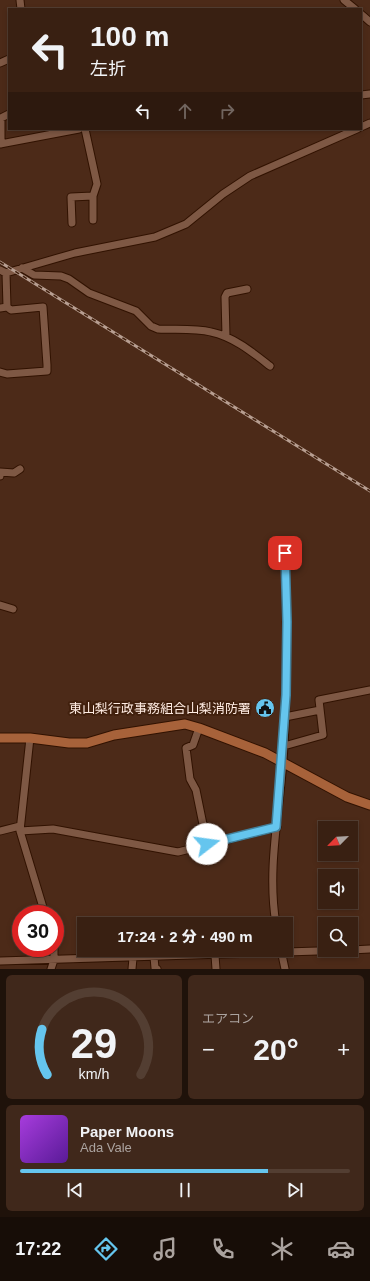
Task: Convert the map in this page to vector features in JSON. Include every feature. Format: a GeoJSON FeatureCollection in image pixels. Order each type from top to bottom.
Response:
{"type":"FeatureCollection","features":[{"type":"Feature","properties":{"kind":"main road"},"geometry":{"type":"LineString","coordinates":[[0,738],[30,738],[69,743],[88,743],[114,735],[185,724],[265,753],[347,797],[370,805]]}},
{"type":"Feature","properties":{"kind":"street"},"geometry":{"type":"LineString","coordinates":[[344,0],[354,8]]}},
{"type":"Feature","properties":{"kind":"street"},"geometry":{"type":"LineString","coordinates":[[362,15],[370,22]]}},
{"type":"Feature","properties":{"kind":"street"},"geometry":{"type":"LineString","coordinates":[[8,114],[1,118],[0,144],[74,130]]}},
{"type":"Feature","properties":{"kind":"street"},"geometry":{"type":"LineString","coordinates":[[85,130],[97,184],[94,196],[93,220]]}},
{"type":"Feature","properties":{"kind":"street"},"geometry":{"type":"LineString","coordinates":[[0,372],[7,374],[47,371],[43,307],[12,310],[3,307],[3,271],[22,268],[74,253],[155,237],[168,233],[186,224],[223,194],[250,176],[355,130]]}},
{"type":"Feature","properties":{"kind":"street"},"geometry":{"type":"LineString","coordinates":[[72,223],[71,197],[94,196]]}},
{"type":"Feature","properties":{"kind":"street"},"geometry":{"type":"LineString","coordinates":[[22,268],[34,275],[61,276],[68,279],[89,292],[136,311],[151,326],[158,329],[210,331],[226,336],[246,348],[270,366]]}},
{"type":"Feature","properties":{"kind":"street"},"geometry":{"type":"LineString","coordinates":[[226,336],[225,297],[227,293],[247,289]]}},
{"type":"Feature","properties":{"kind":"street"},"geometry":{"type":"LineString","coordinates":[[0,476],[0,472],[14,473],[20,469]]}},
{"type":"Feature","properties":{"kind":"street"},"geometry":{"type":"LineString","coordinates":[[275,917],[272,886],[276,827],[283,762],[285,717],[287,622],[285,553]]}},
{"type":"Feature","properties":{"kind":"street"},"geometry":{"type":"LineString","coordinates":[[0,605],[13,609]]}},
{"type":"Feature","properties":{"kind":"street"},"geometry":{"type":"LineString","coordinates":[[284,746],[323,735],[319,700],[370,690]]}},
{"type":"Feature","properties":{"kind":"street"},"geometry":{"type":"LineString","coordinates":[[285,717],[320,710]]}},
{"type":"Feature","properties":{"kind":"street"},"geometry":{"type":"LineString","coordinates":[[199,728],[193,745],[186,748],[190,779],[196,790],[207,844]]}},
{"type":"Feature","properties":{"kind":"street"},"geometry":{"type":"LineString","coordinates":[[30,738],[20,828],[42,905]]}},
{"type":"Feature","properties":{"kind":"street"},"geometry":{"type":"LineString","coordinates":[[0,831],[20,828],[53,829],[178,852],[276,827]]}},
{"type":"Feature","properties":{"kind":"street"},"geometry":{"type":"LineString","coordinates":[[358,950],[370,949]]}},
{"type":"Feature","properties":{"kind":"street"},"geometry":{"type":"LineString","coordinates":[[293,951],[318,950]]}},
{"type":"Feature","properties":{"kind":"street"},"geometry":{"type":"LineString","coordinates":[[0,961],[154,957],[156,969]]}},
{"type":"Feature","properties":{"kind":"street"},"geometry":{"type":"LineString","coordinates":[[215,957],[216,969]]}},
{"type":"Feature","properties":{"kind":"street"},"geometry":{"type":"LineString","coordinates":[[282,957],[285,969]]}},
{"type":"Feature","properties":{"kind":"street"},"geometry":{"type":"LineString","coordinates":[[132,969],[133,958]]}},
{"type":"Feature","properties":{"kind":"street"},"geometry":{"type":"LineString","coordinates":[[51,969],[54,960]]}},
{"type":"Feature","properties":{"kind":"railway"},"geometry":{"type":"LineString","coordinates":[[0,262],[370,491]]}},
{"type":"Feature","properties":{"kind":"place","name":"東山梨行政事務組合山梨消防署"},"geometry":{"type":"Point","coordinates":[265,708]}},
{"type":"Feature","properties":{"kind":"route"},"geometry":{"type":"LineString","coordinates":[[207,844],[276,827],[283,762],[286,695],[287,622],[285,553]]}}]}
